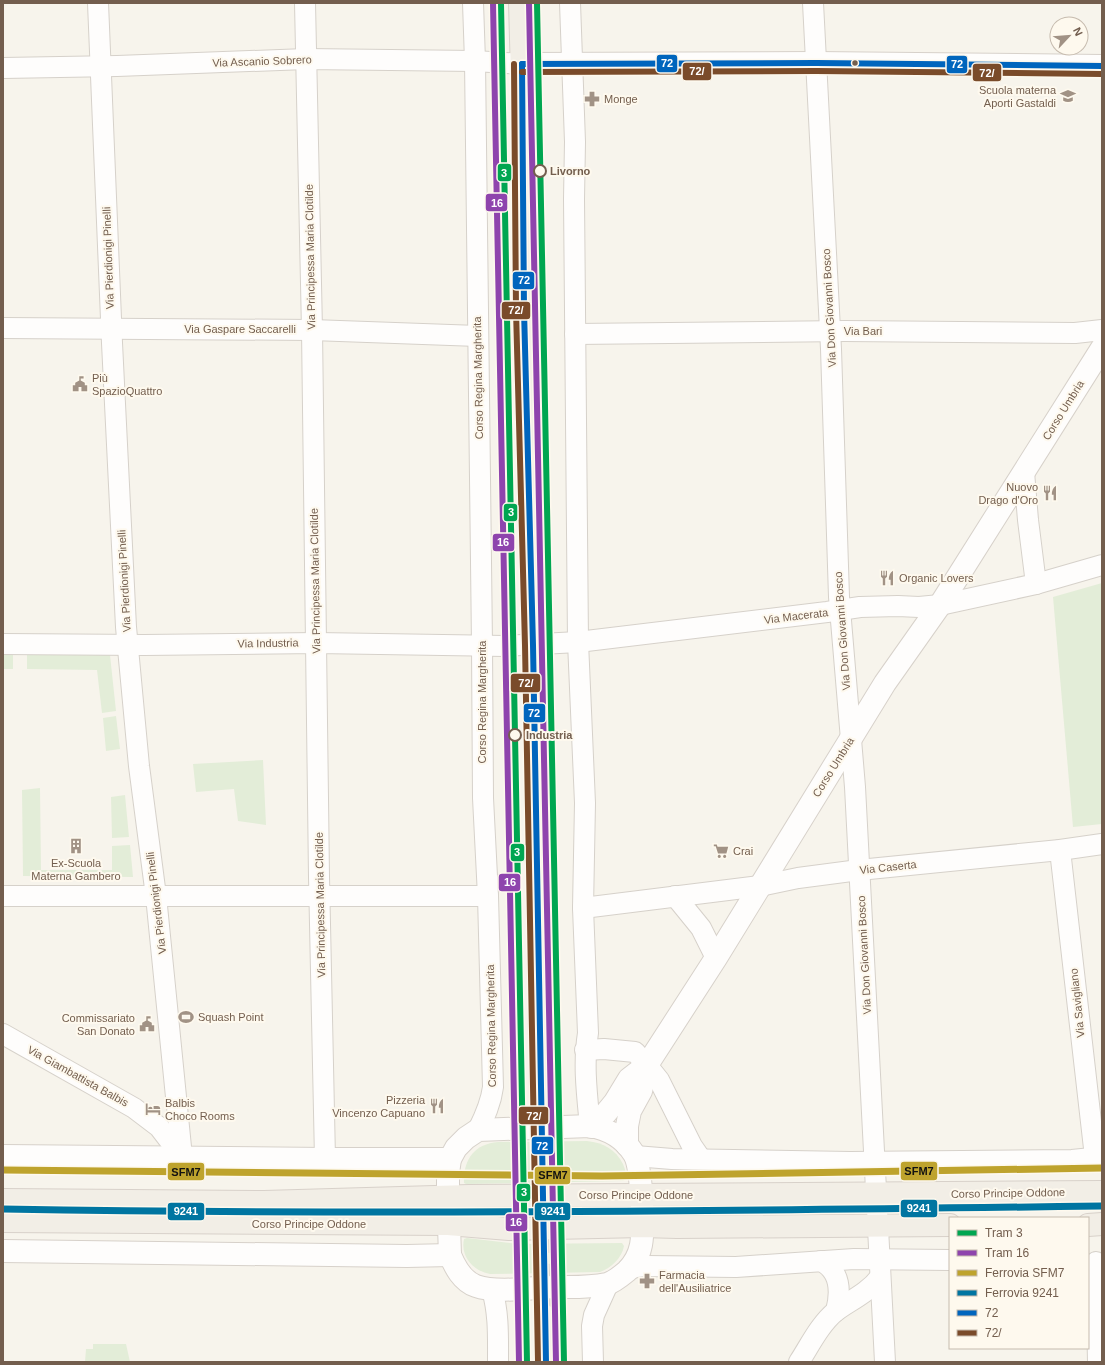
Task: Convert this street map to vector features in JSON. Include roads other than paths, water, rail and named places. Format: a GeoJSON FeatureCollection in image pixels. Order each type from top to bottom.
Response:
{"type":"FeatureCollection","features":[{"type":"Feature","properties":{"kind":"main road"},"geometry":{"type":"LineString","coordinates":[[520,3],[524,155],[524,310],[533,645],[541,1099]]}},
{"type":"Feature","properties":{"kind":"main road"},"geometry":{"type":"LineString","coordinates":[[522,64],[1102,66]]}},
{"type":"Feature","properties":{"kind":"main road","name":"Corso Umbria"},"geometry":{"type":"LineString","coordinates":[[591,1126],[606,1113],[615,1102],[629,1079],[647,1065],[716,958],[885,683],[940,605],[1102,348]]}},
{"type":"Feature","properties":{"kind":"main road","name":"Corso Umbria"},"geometry":{"type":"LineString","coordinates":[[631,1150],[627,1126],[630,1111],[641,1091],[647,1065]]}},
{"type":"Feature","properties":{"kind":"main road"},"geometry":{"type":"LineString","coordinates":[[478,1130],[591,1126],[606,1130],[617,1136],[631,1150],[640,1172],[642,1226],[641,1244],[637,1256],[627,1270],[618,1279],[608,1284],[590,1286],[492,1290]]}},
{"type":"Feature","properties":{"kind":"main road","name":"Corso Regina Margherita"},"geometry":{"type":"LineString","coordinates":[[478,1130],[466,1138],[456,1148],[450,1159],[448,1173],[448,1224],[450,1255],[455,1267],[464,1279],[476,1286],[492,1290]]}},
{"type":"Feature","properties":{"kind":"main road"},"geometry":{"type":"LineString","coordinates":[[3,1156],[450,1159]]}},
{"type":"Feature","properties":{"kind":"main road","name":"Corso Principe Oddone"},"geometry":{"type":"LineString","coordinates":[[3,1200],[264,1202],[448,1197],[1102,1192]]}},
{"type":"Feature","properties":{"kind":"main road","name":"Corso Principe Oddone"},"geometry":{"type":"LineString","coordinates":[[3,1221],[448,1224],[509,1229],[642,1226],[949,1225]]}},
{"type":"Feature","properties":{"kind":"main road"},"geometry":{"type":"LineString","coordinates":[[1089,1225],[1102,1224]]}},
{"type":"Feature","properties":{"kind":"main road"},"geometry":{"type":"LineString","coordinates":[[3,1251],[407,1256],[450,1255]]}},
{"type":"Feature","properties":{"kind":"main road"},"geometry":{"type":"LineString","coordinates":[[545,1316],[546,1362]]}},
{"type":"Feature","properties":{"kind":"street","name":"Via Pierdionigi Pinelli"},"geometry":{"type":"LineString","coordinates":[[98,3],[111,329],[127,645],[139,766],[156,896],[182,1157]]}},
{"type":"Feature","properties":{"kind":"street","name":"Via Principessa Maria Clotilde"},"geometry":{"type":"LineString","coordinates":[[305,3],[312,330],[325,1159]]}},
{"type":"Feature","properties":{"kind":"street","name":"Corso Regina Margherita"},"geometry":{"type":"LineString","coordinates":[[473,3],[475,61],[483,798],[488,896],[493,1087],[489,1106],[478,1130]]}},
{"type":"Feature","properties":{"kind":"street"},"geometry":{"type":"LineString","coordinates":[[570,3],[575,142],[574,199],[578,642],[585,803],[583,908],[588,1033],[586,1050],[587,1098],[591,1126]]}},
{"type":"Feature","properties":{"kind":"street","name":"Via Don Giovanni Bosco"},"geometry":{"type":"LineString","coordinates":[[813,3],[830,331],[839,610],[855,787],[885,1362]]}},
{"type":"Feature","properties":{"kind":"street","name":"Via Ascanio Sobrero"},"geometry":{"type":"LineString","coordinates":[[3,68],[100,67],[306,59],[475,61],[522,64]]}},
{"type":"Feature","properties":{"kind":"street","name":"Via Gaspare Saccarelli"},"geometry":{"type":"LineString","coordinates":[[3,328],[312,330],[478,336]]}},
{"type":"Feature","properties":{"kind":"street","name":"Via Bari"},"geometry":{"type":"LineString","coordinates":[[575,334],[830,331],[1075,333],[1102,330]]}},
{"type":"Feature","properties":{"kind":"street"},"geometry":{"type":"LineString","coordinates":[[1024,472],[1026,504],[1036,584]]}},
{"type":"Feature","properties":{"kind":"street","name":"Via Macerata"},"geometry":{"type":"LineString","coordinates":[[533,645],[578,642],[860,607],[919,607],[940,605],[1036,584],[1102,565]]}},
{"type":"Feature","properties":{"kind":"street","name":"Via Industria"},"geometry":{"type":"LineString","coordinates":[[3,644],[127,645],[317,643],[533,645]]}},
{"type":"Feature","properties":{"kind":"street","name":"Via Caserta"},"geometry":{"type":"LineString","coordinates":[[583,908],[760,886],[798,878],[859,870],[1060,850],[1102,844]]}},
{"type":"Feature","properties":{"kind":"street","name":"Via Savigliano"},"geometry":{"type":"LineString","coordinates":[[1060,850],[1098,1157]]}},
{"type":"Feature","properties":{"kind":"street"},"geometry":{"type":"LineString","coordinates":[[3,896],[488,896]]}},
{"type":"Feature","properties":{"kind":"street"},"geometry":{"type":"LineString","coordinates":[[675,896],[701,928],[716,958]]}},
{"type":"Feature","properties":{"kind":"street","name":"Via Giambattista Balbis"},"geometry":{"type":"LineString","coordinates":[[3,1034],[134,1108],[159,1127],[182,1157]]}},
{"type":"Feature","properties":{"kind":"street"},"geometry":{"type":"LineString","coordinates":[[586,1050],[604,1049],[635,1052],[659,1080],[692,1146],[701,1159]]}},
{"type":"Feature","properties":{"kind":"street"},"geometry":{"type":"LineString","coordinates":[[631,1150],[672,1159],[874,1162],[1072,1160],[1098,1157]]}},
{"type":"Feature","properties":{"kind":"street"},"geometry":{"type":"LineString","coordinates":[[627,1270],[646,1266],[736,1267],[822,1261],[880,1268],[949,1260]]}},
{"type":"Feature","properties":{"kind":"street"},"geometry":{"type":"LineString","coordinates":[[822,1261],[828,1264],[836,1276],[839,1298],[836,1311]]}},
{"type":"Feature","properties":{"kind":"street"},"geometry":{"type":"LineString","coordinates":[[1095,1262],[1098,1362]]}},
{"type":"Feature","properties":{"kind":"street"},"geometry":{"type":"LineString","coordinates":[[799,1362],[823,1324],[836,1311],[867,1290],[880,1268]]}},
{"type":"Feature","properties":{"kind":"street"},"geometry":{"type":"LineString","coordinates":[[593,1362],[592,1326],[594,1315],[608,1284]]}},
{"type":"Feature","properties":{"kind":"street"},"geometry":{"type":"LineString","coordinates":[[492,1290],[495,1301],[498,1329],[498,1362]]}},
{"type":"Feature","properties":{"kind":"tunnel"},"geometry":{"type":"LineString","coordinates":[[541,1099],[545,1316]]}},
{"type":"Feature","properties":{"kind":"tram line","name":"16"},"geometry":{"type":"LineString","coordinates":[[493,3],[519,1362]]}},
{"type":"Feature","properties":{"kind":"tram line","name":"3"},"geometry":{"type":"LineString","coordinates":[[501,3],[527,1362]]}},
{"type":"Feature","properties":{"kind":"tram line","name":"16"},"geometry":{"type":"LineString","coordinates":[[529,3],[556,1362]]}},
{"type":"Feature","properties":{"kind":"tram line","name":"3"},"geometry":{"type":"LineString","coordinates":[[537,3],[564,1362]]}},
{"type":"Feature","properties":{"kind":"rail line","name":"SFM7"},"geometry":{"type":"LineString","coordinates":[[3,1170],[602,1176],[1102,1168]]}},
{"type":"Feature","properties":{"kind":"rail line","name":"9241"},"geometry":{"type":"LineString","coordinates":[[3,1209],[415,1212],[690,1211],[1102,1206]]}},
{"type":"Feature","properties":{"kind":"place","name":"Scuola materna Aporti Gastaldi"},"geometry":{"type":"Point","coordinates":[1068,96]}},
{"type":"Feature","properties":{"kind":"place","name":"Monge"},"geometry":{"type":"Point","coordinates":[592,99]}},
{"type":"Feature","properties":{"kind":"place","name":"Livorno"},"geometry":{"type":"Point","coordinates":[540,171]}},
{"type":"Feature","properties":{"kind":"place","name":"Più SpazioQuattro"},"geometry":{"type":"Point","coordinates":[80,384]}},
{"type":"Feature","properties":{"kind":"place","name":"Nuovo Drago d'Oro"},"geometry":{"type":"Point","coordinates":[1050,493]}},
{"type":"Feature","properties":{"kind":"place","name":"Organic Lovers"},"geometry":{"type":"Point","coordinates":[887,578]}},
{"type":"Feature","properties":{"kind":"place","name":"Industria"},"geometry":{"type":"Point","coordinates":[515,735]}},
{"type":"Feature","properties":{"kind":"place","name":"Ex-Scuola Materna Gambero"},"geometry":{"type":"Point","coordinates":[76,846]}},
{"type":"Feature","properties":{"kind":"place","name":"Crai"},"geometry":{"type":"Point","coordinates":[721,851]}},
{"type":"Feature","properties":{"kind":"place","name":"Squash Point"},"geometry":{"type":"Point","coordinates":[186,1017]}},
{"type":"Feature","properties":{"kind":"place","name":"Commissariato San Donato"},"geometry":{"type":"Point","coordinates":[147,1024]}},
{"type":"Feature","properties":{"kind":"place","name":"Pizzeria Vincenzo Capuano"},"geometry":{"type":"Point","coordinates":[437,1106]}},
{"type":"Feature","properties":{"kind":"place","name":"Balbis Choco Rooms"},"geometry":{"type":"Point","coordinates":[153,1109]}},
{"type":"Feature","properties":{"kind":"place","name":"Farmacia dell'Ausiliatrice"},"geometry":{"type":"Point","coordinates":[647,1281]}}]}
